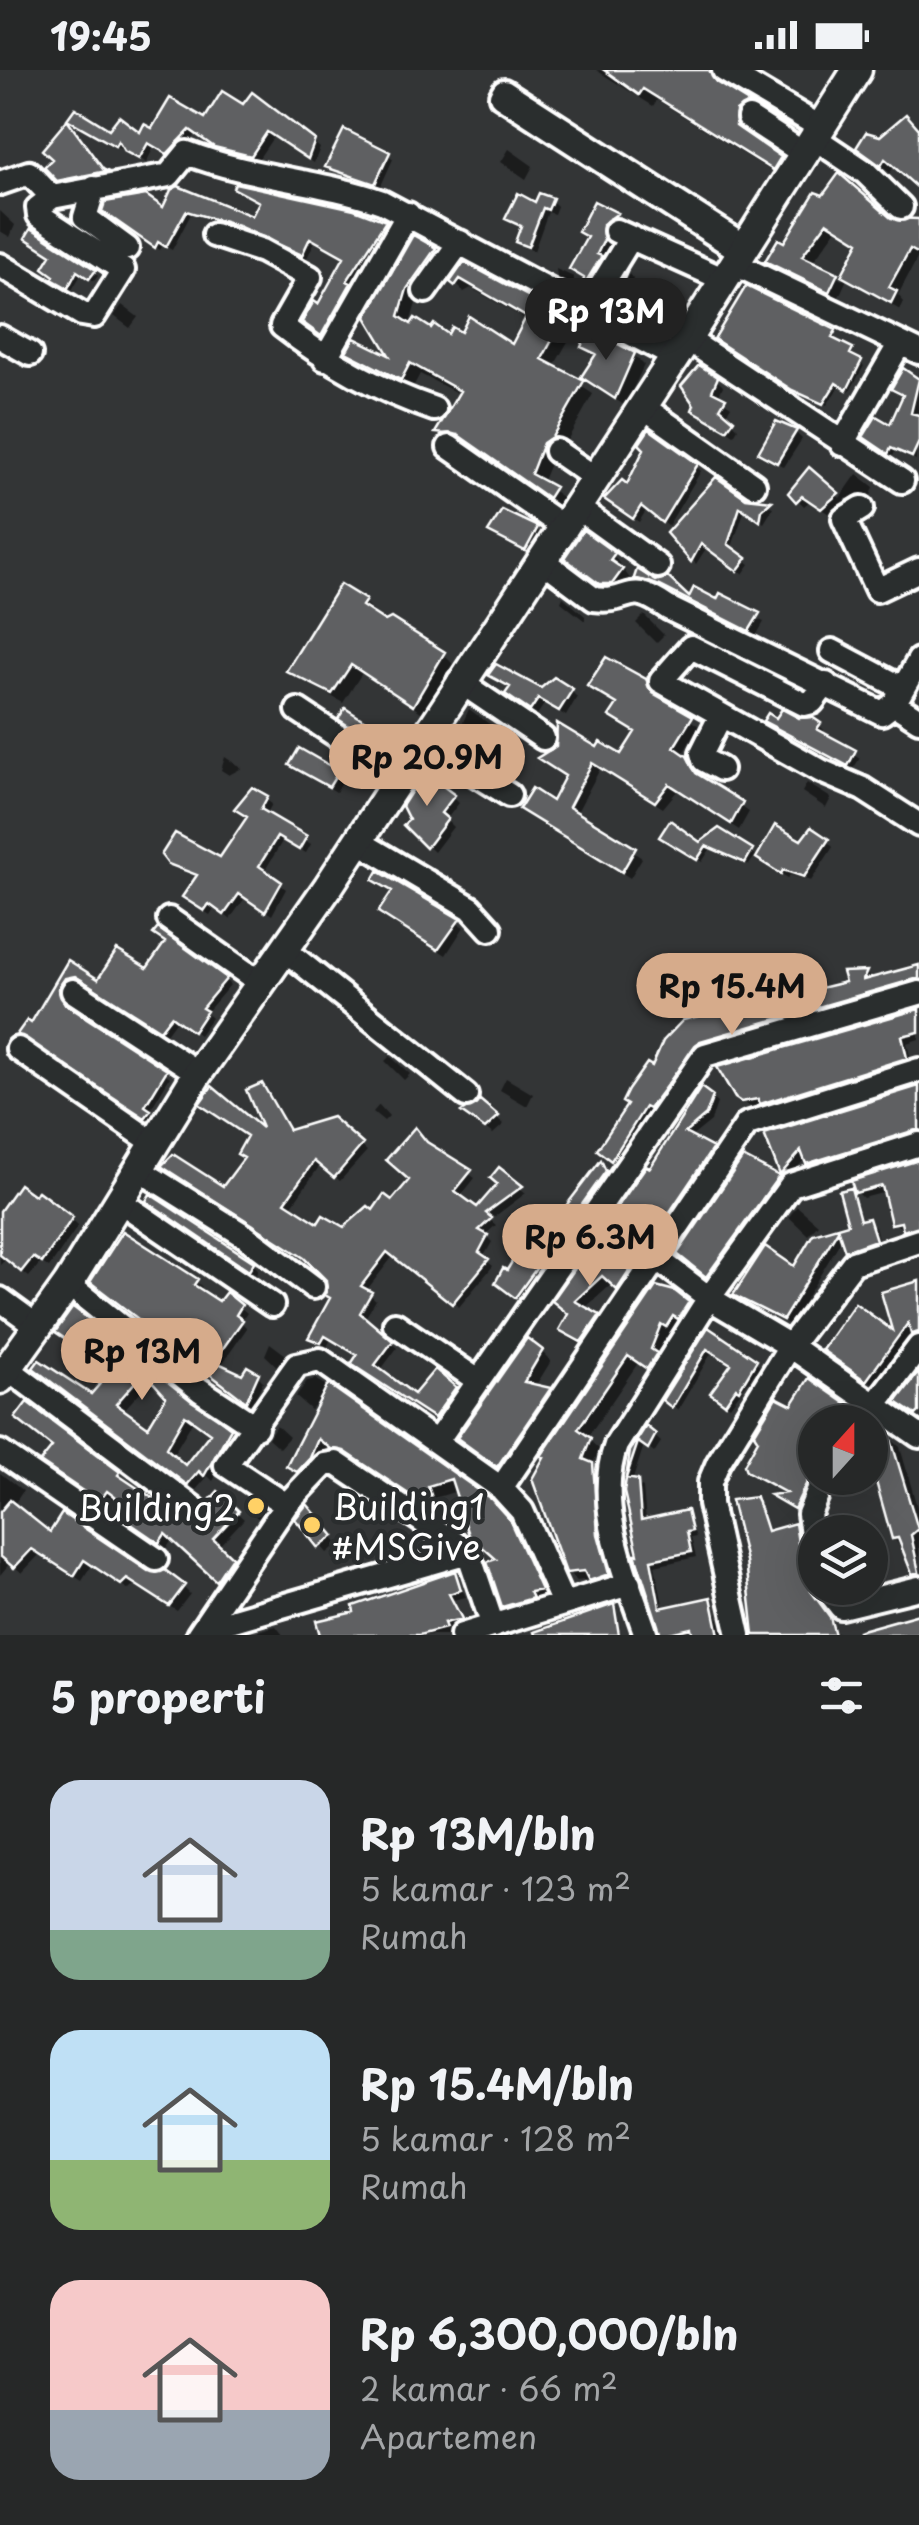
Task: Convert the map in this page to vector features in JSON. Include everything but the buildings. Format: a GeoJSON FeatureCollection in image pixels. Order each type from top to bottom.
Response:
{"type":"FeatureCollection","features":[{"type":"Feature","properties":{"kind":"main road"},"geometry":{"type":"LineString","coordinates":[[5,1365],[68,1284],[198,1073],[358,841],[682,348],[857,70]]}},
{"type":"Feature","properties":{"kind":"street"},"geometry":{"type":"LineString","coordinates":[[724,70],[812,139],[865,172],[901,207]]}},
{"type":"Feature","properties":{"kind":"street"},"geometry":{"type":"LineString","coordinates":[[737,261],[504,92],[501,96],[737,261],[910,347],[842,444]]}},
{"type":"Feature","properties":{"kind":"street"},"geometry":{"type":"LineString","coordinates":[[750,118],[812,139]]}},
{"type":"Feature","properties":{"kind":"street"},"geometry":{"type":"LineString","coordinates":[[0,265],[82,314],[94,316],[123,270],[39,215],[38,208],[52,197],[169,175],[186,153],[271,180],[353,192],[408,214],[588,309],[682,348],[902,480]]}},
{"type":"Feature","properties":{"kind":"street"},"geometry":{"type":"LineString","coordinates":[[0,184],[29,173],[52,197]]}},
{"type":"Feature","properties":{"kind":"street"},"geometry":{"type":"LineString","coordinates":[[94,188],[84,218],[127,248]]}},
{"type":"Feature","properties":{"kind":"street"},"geometry":{"type":"LineString","coordinates":[[325,360],[408,214]]}},
{"type":"Feature","properties":{"kind":"street"},"geometry":{"type":"LineString","coordinates":[[214,235],[262,252],[310,277],[282,326],[325,360],[396,396],[434,408]]}},
{"type":"Feature","properties":{"kind":"street"},"geometry":{"type":"LineString","coordinates":[[588,309],[623,235],[737,261]]}},
{"type":"Feature","properties":{"kind":"street"},"geometry":{"type":"LineString","coordinates":[[425,291],[460,242]]}},
{"type":"Feature","properties":{"kind":"street"},"geometry":{"type":"LineString","coordinates":[[0,337],[30,354]]}},
{"type":"Feature","properties":{"kind":"street"},"geometry":{"type":"LineString","coordinates":[[642,406],[754,485]]}},
{"type":"Feature","properties":{"kind":"street"},"geometry":{"type":"LineString","coordinates":[[449,447],[658,566]]}},
{"type":"Feature","properties":{"kind":"street"},"geometry":{"type":"LineString","coordinates":[[556,451],[594,477]]}},
{"type":"Feature","properties":{"kind":"street"},"geometry":{"type":"LineString","coordinates":[[862,508],[844,520],[876,590],[919,570]]}},
{"type":"Feature","properties":{"kind":"street"},"geometry":{"type":"LineString","coordinates":[[542,560],[594,599],[642,591],[882,713],[898,696],[919,660]]}},
{"type":"Feature","properties":{"kind":"street"},"geometry":{"type":"LineString","coordinates":[[826,684],[812,702],[804,704],[692,647],[662,684],[863,789],[919,824]]}},
{"type":"Feature","properties":{"kind":"street"},"geometry":{"type":"LineString","coordinates":[[832,651],[898,696],[919,720]]}},
{"type":"Feature","properties":{"kind":"street"},"geometry":{"type":"LineString","coordinates":[[459,682],[543,738]]}},
{"type":"Feature","properties":{"kind":"street"},"geometry":{"type":"LineString","coordinates":[[298,710],[399,777]]}},
{"type":"Feature","properties":{"kind":"street"},"geometry":{"type":"LineString","coordinates":[[720,717],[702,753],[704,760],[721,769]]}},
{"type":"Feature","properties":{"kind":"street"},"geometry":{"type":"LineString","coordinates":[[422,742],[509,796]]}},
{"type":"Feature","properties":{"kind":"street"},"geometry":{"type":"LineString","coordinates":[[358,841],[471,908],[490,929]]}},
{"type":"Feature","properties":{"kind":"street"},"geometry":{"type":"LineString","coordinates":[[169,920],[262,984]]}},
{"type":"Feature","properties":{"kind":"street"},"geometry":{"type":"LineString","coordinates":[[285,950],[466,1094]]}},
{"type":"Feature","properties":{"kind":"street"},"geometry":{"type":"LineString","coordinates":[[73,990],[198,1073]]}},
{"type":"Feature","properties":{"kind":"street"},"geometry":{"type":"LineString","coordinates":[[437,1441],[705,1055],[919,993]]}},
{"type":"Feature","properties":{"kind":"street"},"geometry":{"type":"LineString","coordinates":[[18,1050],[154,1143]]}},
{"type":"Feature","properties":{"kind":"street"},"geometry":{"type":"LineString","coordinates":[[501,1488],[752,1119],[919,1070]]}},
{"type":"Feature","properties":{"kind":"street"},"geometry":{"type":"LineString","coordinates":[[646,1635],[607,1499],[606,1472],[616,1444],[710,1298],[791,1185],[919,1144]]}},
{"type":"Feature","properties":{"kind":"street"},"geometry":{"type":"LineString","coordinates":[[138,1169],[245,1236],[313,1287]]}},
{"type":"Feature","properties":{"kind":"street"},"geometry":{"type":"LineString","coordinates":[[118,1200],[272,1306]]}},
{"type":"Feature","properties":{"kind":"street"},"geometry":{"type":"LineString","coordinates":[[597,1213],[710,1298],[790,1346],[858,1405]]}},
{"type":"Feature","properties":{"kind":"street"},"geometry":{"type":"LineString","coordinates":[[738,1635],[710,1504],[710,1482],[790,1346],[853,1263],[919,1241]]}},
{"type":"Feature","properties":{"kind":"street"},"geometry":{"type":"LineString","coordinates":[[68,1284],[200,1390],[256,1427]]}},
{"type":"Feature","properties":{"kind":"street"},"geometry":{"type":"LineString","coordinates":[[0,1299],[37,1326]]}},
{"type":"Feature","properties":{"kind":"street"},"geometry":{"type":"LineString","coordinates":[[394,1324],[477,1380]]}},
{"type":"Feature","properties":{"kind":"street"},"geometry":{"type":"LineString","coordinates":[[875,1405],[919,1347]]}},
{"type":"Feature","properties":{"kind":"street"},"geometry":{"type":"LineString","coordinates":[[286,1505],[225,1467],[297,1365],[312,1358],[501,1488],[522,1510],[562,1601]]}},
{"type":"Feature","properties":{"kind":"street"},"geometry":{"type":"LineString","coordinates":[[5,1365],[195,1509]]}},
{"type":"Feature","properties":{"kind":"street"},"geometry":{"type":"LineString","coordinates":[[888,1423],[919,1436]]}},
{"type":"Feature","properties":{"kind":"street"},"geometry":{"type":"LineString","coordinates":[[0,1452],[156,1560]]}},
{"type":"Feature","properties":{"kind":"street"},"geometry":{"type":"LineString","coordinates":[[200,1632],[286,1505],[324,1464],[336,1464],[468,1552],[493,1626]]}},
{"type":"Feature","properties":{"kind":"street"},"geometry":{"type":"LineString","coordinates":[[200,1632],[468,1552]]}},
{"type":"Feature","properties":{"kind":"street"},"geometry":{"type":"LineString","coordinates":[[462,1635],[562,1601],[629,1584]]}},
{"type":"Feature","properties":{"kind":"street"},"geometry":{"type":"LineString","coordinates":[[888,1597],[919,1588]]}},
{"type":"Feature","properties":{"kind":"place","name":"Building2"},"geometry":{"type":"Point","coordinates":[256,1506]}},
{"type":"Feature","properties":{"kind":"place","name":"Building1 #MSGive"},"geometry":{"type":"Point","coordinates":[312,1525]}}]}
